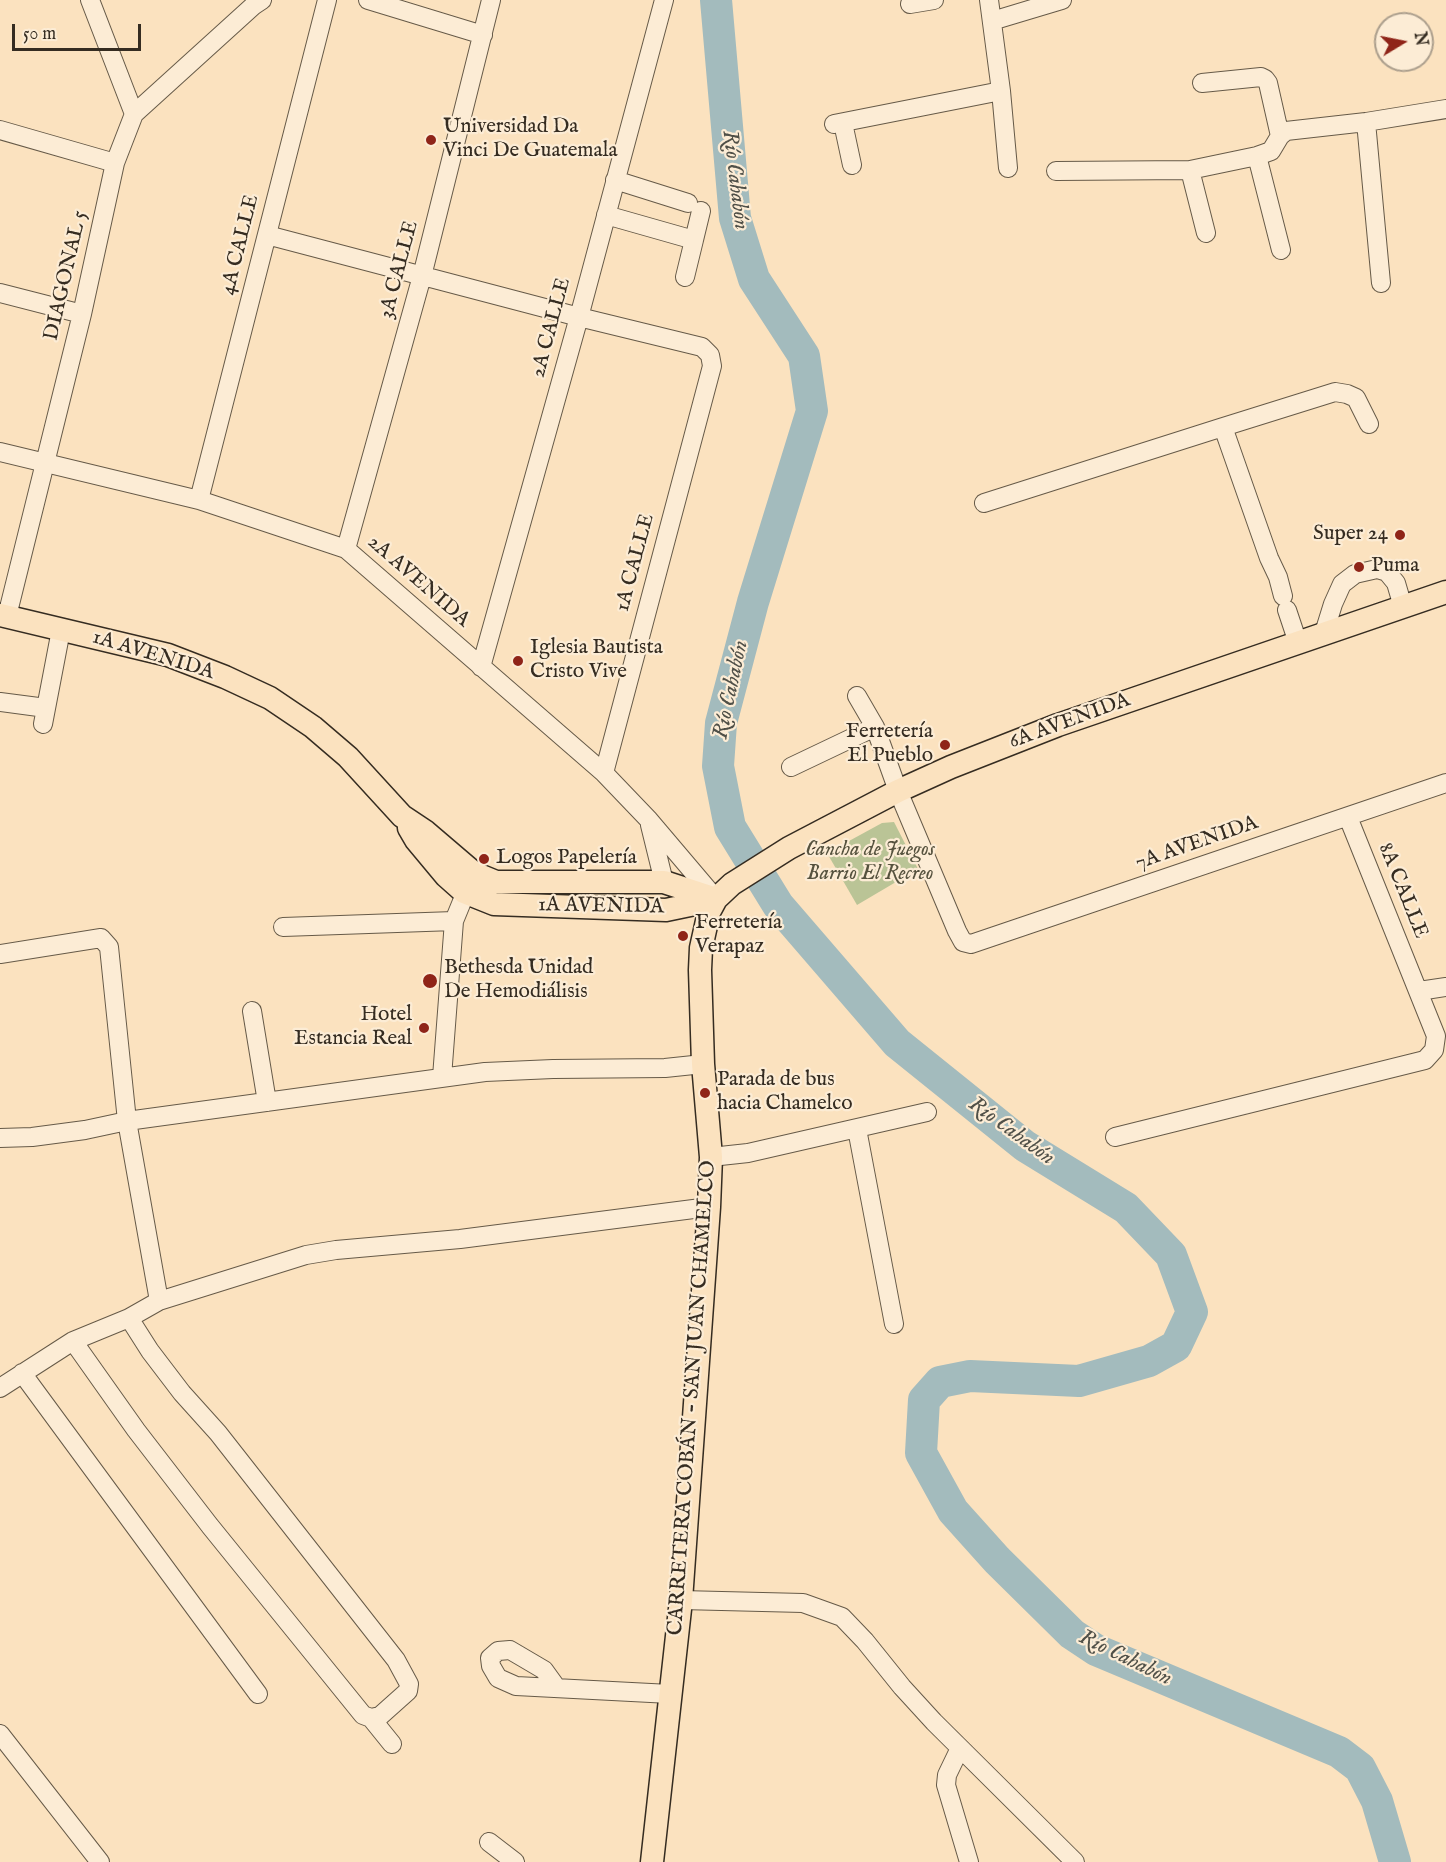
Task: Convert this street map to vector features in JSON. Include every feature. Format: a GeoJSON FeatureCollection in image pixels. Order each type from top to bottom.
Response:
{"type":"FeatureCollection","features":[{"type":"Feature","properties":{"kind":"main road","name":"6A AVENIDA"},"geometry":{"type":"LineString","coordinates":[[716,899],[732,884],[789,848],[898,791],[951,767],[1058,725],[1446,592]]}},
{"type":"Feature","properties":{"kind":"main road","name":"1A AVENIDA"},"geometry":{"type":"LineString","coordinates":[[3,616],[168,655],[225,677],[270,698],[313,727],[348,757],[402,816],[416,840],[446,876],[469,883],[664,882],[716,899]]}},
{"type":"Feature","properties":{"kind":"main road","name":"1A AVENIDA"},"geometry":{"type":"LineString","coordinates":[[469,883],[494,904],[666,910],[716,899]]}},
{"type":"Feature","properties":{"kind":"main road","name":"CARRETERA COBÁN - SAN JUAN CHAMELCO"},"geometry":{"type":"LineString","coordinates":[[652,1862],[681,1600],[709,1207],[711,1157],[703,1064],[701,948],[709,912],[716,899]]}},
{"type":"Feature","properties":{"kind":"street"},"geometry":{"type":"LineString","coordinates":[[90,0],[134,114]]}},
{"type":"Feature","properties":{"kind":"street","name":"4A CALLE"},"geometry":{"type":"LineString","coordinates":[[199,500],[327,0]]}},
{"type":"Feature","properties":{"kind":"street"},"geometry":{"type":"LineString","coordinates":[[368,0],[483,35]]}},
{"type":"Feature","properties":{"kind":"street","name":"3A CALLE"},"geometry":{"type":"LineString","coordinates":[[346,549],[422,276],[491,0]]}},
{"type":"Feature","properties":{"kind":"street","name":"2A CALLE"},"geometry":{"type":"LineString","coordinates":[[481,667],[579,317],[664,0]]}},
{"type":"Feature","properties":{"kind":"street"},"geometry":{"type":"LineString","coordinates":[[909,4],[934,0]]}},
{"type":"Feature","properties":{"kind":"street"},"geometry":{"type":"LineString","coordinates":[[989,0],[1008,168]]}},
{"type":"Feature","properties":{"kind":"street"},"geometry":{"type":"LineString","coordinates":[[992,21],[1062,0]]}},
{"type":"Feature","properties":{"kind":"street","name":"DIAGONAL 5"},"geometry":{"type":"LineString","coordinates":[[3,616],[45,463],[82,314],[115,163],[134,114],[255,2]]}},
{"type":"Feature","properties":{"kind":"street"},"geometry":{"type":"LineString","coordinates":[[1202,83],[1261,77],[1265,79],[1268,83],[1280,136]]}},
{"type":"Feature","properties":{"kind":"street"},"geometry":{"type":"LineString","coordinates":[[852,165],[838,123],[1001,91]]}},
{"type":"Feature","properties":{"kind":"street"},"geometry":{"type":"LineString","coordinates":[[1056,171],[1190,170],[1257,156],[1271,150],[1286,131],[1297,128],[1366,122],[1446,109]]}},
{"type":"Feature","properties":{"kind":"street"},"geometry":{"type":"LineString","coordinates":[[1366,122],[1381,283]]}},
{"type":"Feature","properties":{"kind":"street"},"geometry":{"type":"LineString","coordinates":[[0,130],[115,163]]}},
{"type":"Feature","properties":{"kind":"street"},"geometry":{"type":"LineString","coordinates":[[1257,156],[1281,250]]}},
{"type":"Feature","properties":{"kind":"street"},"geometry":{"type":"LineString","coordinates":[[1190,170],[1206,233]]}},
{"type":"Feature","properties":{"kind":"street"},"geometry":{"type":"LineString","coordinates":[[615,180],[694,207],[694,240],[685,277]]}},
{"type":"Feature","properties":{"kind":"street"},"geometry":{"type":"LineString","coordinates":[[606,215],[694,240]]}},
{"type":"Feature","properties":{"kind":"street"},"geometry":{"type":"LineString","coordinates":[[267,235],[579,317]]}},
{"type":"Feature","properties":{"kind":"street"},"geometry":{"type":"LineString","coordinates":[[0,293],[82,314]]}},
{"type":"Feature","properties":{"kind":"street","name":"1A CALLE"},"geometry":{"type":"LineString","coordinates":[[579,317],[702,346],[710,355],[712,366],[604,773]]}},
{"type":"Feature","properties":{"kind":"street"},"geometry":{"type":"LineString","coordinates":[[984,503],[1335,392],[1356,398],[1369,424]]}},
{"type":"Feature","properties":{"kind":"street"},"geometry":{"type":"LineString","coordinates":[[1223,427],[1269,558],[1278,577],[1298,643]]}},
{"type":"Feature","properties":{"kind":"street","name":"2A AVENIDA"},"geometry":{"type":"LineString","coordinates":[[0,452],[199,500],[346,549],[604,773],[649,820],[716,899]]}},
{"type":"Feature","properties":{"kind":"street"},"geometry":{"type":"LineString","coordinates":[[1324,633],[1342,584],[1355,574],[1377,569],[1388,572],[1396,583],[1403,607]]}},
{"type":"Feature","properties":{"kind":"street"},"geometry":{"type":"LineString","coordinates":[[0,702],[44,716],[61,630]]}},
{"type":"Feature","properties":{"kind":"street"},"geometry":{"type":"LineString","coordinates":[[857,696],[875,727],[898,791]]}},
{"type":"Feature","properties":{"kind":"street"},"geometry":{"type":"LineString","coordinates":[[791,767],[875,727]]}},
{"type":"Feature","properties":{"kind":"street","name":"7A AVENIDA"},"geometry":{"type":"LineString","coordinates":[[898,791],[963,942],[971,944],[1446,783]]}},
{"type":"Feature","properties":{"kind":"street","name":"8A CALLE"},"geometry":{"type":"LineString","coordinates":[[1115,1137],[1425,1060],[1434,1050],[1436,1036],[1348,817]]}},
{"type":"Feature","properties":{"kind":"street"},"geometry":{"type":"LineString","coordinates":[[649,820],[664,882]]}},
{"type":"Feature","properties":{"kind":"street"},"geometry":{"type":"LineString","coordinates":[[442,1077],[454,921],[469,883]]}},
{"type":"Feature","properties":{"kind":"street"},"geometry":{"type":"LineString","coordinates":[[283,927],[454,921]]}},
{"type":"Feature","properties":{"kind":"street"},"geometry":{"type":"LineString","coordinates":[[0,954],[101,938],[109,947],[127,1121],[159,1301]]}},
{"type":"Feature","properties":{"kind":"street"},"geometry":{"type":"LineString","coordinates":[[1419,991],[1446,987]]}},
{"type":"Feature","properties":{"kind":"street"},"geometry":{"type":"LineString","coordinates":[[252,1011],[267,1102]]}},
{"type":"Feature","properties":{"kind":"street"},"geometry":{"type":"LineString","coordinates":[[0,1138],[32,1137],[85,1130],[127,1121],[485,1072],[622,1069],[703,1064]]}},
{"type":"Feature","properties":{"kind":"street"},"geometry":{"type":"LineString","coordinates":[[711,1157],[748,1153],[927,1112]]}},
{"type":"Feature","properties":{"kind":"street"},"geometry":{"type":"LineString","coordinates":[[857,1129],[894,1324]]}},
{"type":"Feature","properties":{"kind":"street"},"geometry":{"type":"LineString","coordinates":[[0,1388],[73,1341],[129,1318],[159,1301],[306,1255],[336,1250],[460,1239],[709,1207]]}},
{"type":"Feature","properties":{"kind":"street"},"geometry":{"type":"LineString","coordinates":[[129,1318],[150,1352],[182,1393],[218,1433],[396,1660],[409,1684],[408,1691],[380,1716],[371,1718]]}},
{"type":"Feature","properties":{"kind":"street"},"geometry":{"type":"LineString","coordinates":[[73,1341],[136,1430],[210,1526],[363,1715],[371,1718],[392,1744]]}},
{"type":"Feature","properties":{"kind":"street"},"geometry":{"type":"LineString","coordinates":[[22,1373],[258,1694]]}},
{"type":"Feature","properties":{"kind":"street"},"geometry":{"type":"LineString","coordinates":[[681,1600],[803,1603],[842,1617],[865,1641],[902,1687],[960,1748],[1076,1862]]}},
{"type":"Feature","properties":{"kind":"street"},"geometry":{"type":"LineString","coordinates":[[557,1688],[670,1694]]}},
{"type":"Feature","properties":{"kind":"street"},"geometry":{"type":"LineString","coordinates":[[0,1734],[100,1862]]}},
{"type":"Feature","properties":{"kind":"street"},"geometry":{"type":"LineString","coordinates":[[960,1748],[947,1775],[946,1785],[969,1862]]}},
{"type":"Feature","properties":{"kind":"street"},"geometry":{"type":"LineString","coordinates":[[489,1842],[515,1862]]}},
{"type":"Feature","properties":{"kind":"green space","name":"Cancha de Juegos Barrio El Recreo"},"geometry":{"type":"Polygon","coordinates":[[[894,822],[918,869],[857,905],[827,853],[882,823],[894,822]]]}},
{"type":"Feature","properties":{"kind":"waterway","name":"Río Cahabón"},"geometry":{"type":"LineString","coordinates":[[716,0],[735,218],[754,279],[804,356],[812,411],[753,602],[721,723],[718,766],[730,827],[778,905],[897,1043],[1025,1146],[1126,1208],[1171,1255],[1192,1312],[1176,1346],[1149,1361],[1079,1381],[970,1376],[940,1382],[924,1400],[921,1453],[953,1511],[997,1560],[1072,1634],[1096,1650],[1339,1752],[1360,1768],[1377,1801],[1395,1862]]}},
{"type":"Feature","properties":{"kind":"place","name":"Universidad Da Vinci De Guatemala"},"geometry":{"type":"Point","coordinates":[431,140]}},
{"type":"Feature","properties":{"kind":"place","name":"Super 24"},"geometry":{"type":"Point","coordinates":[1400,535]}},
{"type":"Feature","properties":{"kind":"place","name":"Puma"},"geometry":{"type":"Point","coordinates":[1359,567]}},
{"type":"Feature","properties":{"kind":"place","name":"Iglesia Bautista Cristo Vive"},"geometry":{"type":"Point","coordinates":[518,661]}},
{"type":"Feature","properties":{"kind":"place","name":"Ferretería El Pueblo"},"geometry":{"type":"Point","coordinates":[945,745]}},
{"type":"Feature","properties":{"kind":"place","name":"Logos Papelería"},"geometry":{"type":"Point","coordinates":[484,859]}},
{"type":"Feature","properties":{"kind":"place","name":"Ferretería Verapaz"},"geometry":{"type":"Point","coordinates":[683,936]}},
{"type":"Feature","properties":{"kind":"place","name":"Bethesda Unidad De Hemodiálisis"},"geometry":{"type":"Point","coordinates":[430,981]}},
{"type":"Feature","properties":{"kind":"place","name":"Hotel Estancia Real"},"geometry":{"type":"Point","coordinates":[424,1028]}},
{"type":"Feature","properties":{"kind":"place","name":"Parada de bus hacia Chamelco"},"geometry":{"type":"Point","coordinates":[705,1093]}}]}
